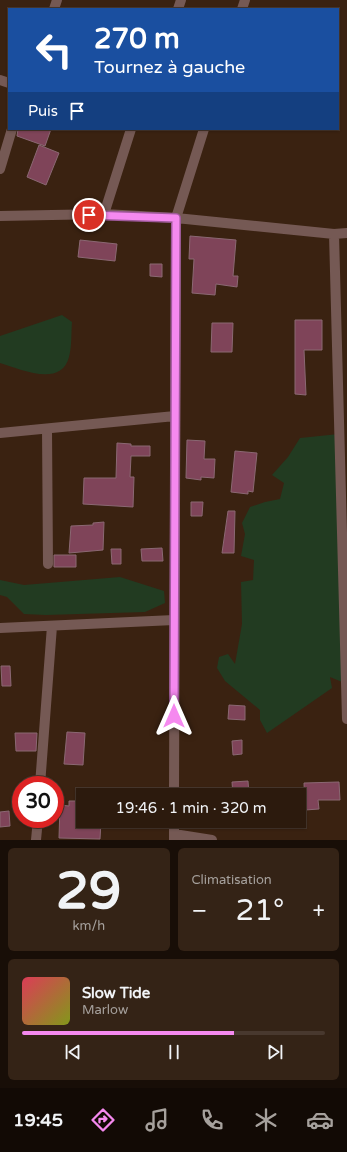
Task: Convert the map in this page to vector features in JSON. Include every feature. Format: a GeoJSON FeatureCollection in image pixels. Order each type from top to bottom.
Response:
{"type":"FeatureCollection","features":[{"type":"Feature","properties":{"kind":"street"},"geometry":{"type":"LineString","coordinates":[[0,169],[12,130]]}},
{"type":"Feature","properties":{"kind":"street"},"geometry":{"type":"LineString","coordinates":[[104,214],[130,130]]}},
{"type":"Feature","properties":{"kind":"street"},"geometry":{"type":"LineString","coordinates":[[174,788],[176,218],[204,130]]}},
{"type":"Feature","properties":{"kind":"street"},"geometry":{"type":"LineString","coordinates":[[0,216],[104,214],[176,218],[334,234],[347,233]]}},
{"type":"Feature","properties":{"kind":"street"},"geometry":{"type":"LineString","coordinates":[[334,234],[347,719]]}},
{"type":"Feature","properties":{"kind":"street"},"geometry":{"type":"LineString","coordinates":[[0,433],[175,416]]}},
{"type":"Feature","properties":{"kind":"street"},"geometry":{"type":"LineString","coordinates":[[47,429],[48,564]]}},
{"type":"Feature","properties":{"kind":"street"},"geometry":{"type":"LineString","coordinates":[[0,628],[174,620]]}},
{"type":"Feature","properties":{"kind":"street"},"geometry":{"type":"LineString","coordinates":[[41,776],[52,626]]}},
{"type":"Feature","properties":{"kind":"street"},"geometry":{"type":"LineString","coordinates":[[36,840],[37,828]]}},
{"type":"Feature","properties":{"kind":"street"},"geometry":{"type":"LineString","coordinates":[[174,837],[212,840]]}},
{"type":"Feature","properties":{"kind":"green space"},"geometry":{"type":"Polygon","coordinates":[[[62,315],[72,322],[71,344],[69,357],[65,366],[58,372],[39,374],[0,363],[0,336],[62,315]]]}},
{"type":"Feature","properties":{"kind":"green space"},"geometry":{"type":"Polygon","coordinates":[[[339,434],[347,684],[330,677],[332,688],[267,733],[260,720],[260,710],[225,681],[217,668],[219,657],[228,654],[235,664],[242,624],[241,582],[253,580],[254,560],[241,556],[245,534],[242,523],[250,507],[280,499],[284,483],[272,475],[288,457],[300,438],[339,434]]]}},
{"type":"Feature","properties":{"kind":"green space"},"geometry":{"type":"Polygon","coordinates":[[[120,577],[164,591],[165,603],[145,612],[46,615],[24,614],[7,597],[0,595],[0,580],[24,585],[120,577]]]}},
{"type":"Feature","properties":{"kind":"building"},"geometry":{"type":"Polygon","coordinates":[[[18,130],[51,130],[45,146],[17,136],[18,130]]]}},
{"type":"Feature","properties":{"kind":"building"},"geometry":{"type":"Polygon","coordinates":[[[39,145],[59,153],[46,185],[27,177],[39,145]]]}},
{"type":"Feature","properties":{"kind":"building"},"geometry":{"type":"Polygon","coordinates":[[[190,236],[236,240],[233,276],[238,276],[237,287],[216,284],[215,295],[192,293],[194,259],[189,259],[190,236]]]}},
{"type":"Feature","properties":{"kind":"building"},"geometry":{"type":"Polygon","coordinates":[[[80,240],[117,244],[115,261],[78,257],[80,240]]]}},
{"type":"Feature","properties":{"kind":"building"},"geometry":{"type":"Polygon","coordinates":[[[150,264],[162,264],[162,277],[150,276],[150,264]]]}},
{"type":"Feature","properties":{"kind":"building"},"geometry":{"type":"Polygon","coordinates":[[[295,320],[322,320],[322,350],[304,350],[306,395],[295,394],[295,320]]]}},
{"type":"Feature","properties":{"kind":"building"},"geometry":{"type":"Polygon","coordinates":[[[212,323],[233,323],[232,352],[211,352],[212,323]]]}},
{"type":"Feature","properties":{"kind":"building"},"geometry":{"type":"Polygon","coordinates":[[[187,440],[205,441],[204,459],[215,459],[214,478],[201,477],[201,480],[186,478],[187,440]]]}},
{"type":"Feature","properties":{"kind":"building"},"geometry":{"type":"Polygon","coordinates":[[[117,443],[131,444],[131,446],[150,446],[150,456],[131,456],[130,477],[134,477],[133,507],[83,504],[84,478],[116,478],[117,443]]]}},
{"type":"Feature","properties":{"kind":"building"},"geometry":{"type":"Polygon","coordinates":[[[235,451],[257,453],[253,492],[248,491],[248,494],[231,492],[235,451]]]}},
{"type":"Feature","properties":{"kind":"building"},"geometry":{"type":"Polygon","coordinates":[[[191,502],[203,502],[202,516],[191,516],[191,502]]]}},
{"type":"Feature","properties":{"kind":"building"},"geometry":{"type":"Polygon","coordinates":[[[228,511],[235,511],[234,553],[222,553],[228,511]]]}},
{"type":"Feature","properties":{"kind":"building"},"geometry":{"type":"Polygon","coordinates":[[[104,522],[103,550],[69,553],[71,526],[93,525],[93,523],[104,522]]]}},
{"type":"Feature","properties":{"kind":"building"},"geometry":{"type":"Polygon","coordinates":[[[162,548],[163,561],[142,561],[141,549],[162,548]]]}},
{"type":"Feature","properties":{"kind":"building"},"geometry":{"type":"Polygon","coordinates":[[[111,549],[121,549],[121,564],[112,564],[111,549]]]}},
{"type":"Feature","properties":{"kind":"building"},"geometry":{"type":"Polygon","coordinates":[[[54,555],[76,555],[76,567],[54,567],[54,555]]]}},
{"type":"Feature","properties":{"kind":"building"},"geometry":{"type":"Polygon","coordinates":[[[1,666],[10,666],[11,686],[2,686],[1,666]]]}},
{"type":"Feature","properties":{"kind":"building"},"geometry":{"type":"Polygon","coordinates":[[[229,705],[245,706],[245,720],[228,719],[229,705]]]}},
{"type":"Feature","properties":{"kind":"building"},"geometry":{"type":"Polygon","coordinates":[[[67,732],[85,733],[83,765],[64,764],[67,732]]]}},
{"type":"Feature","properties":{"kind":"building"},"geometry":{"type":"Polygon","coordinates":[[[15,733],[37,733],[36,751],[16,751],[15,733]]]}},
{"type":"Feature","properties":{"kind":"building"},"geometry":{"type":"Polygon","coordinates":[[[242,740],[242,754],[233,755],[232,741],[242,740]]]}},
{"type":"Feature","properties":{"kind":"building"},"geometry":{"type":"Polygon","coordinates":[[[248,781],[248,788],[232,788],[232,782],[248,781]]]}},
{"type":"Feature","properties":{"kind":"building"},"geometry":{"type":"Polygon","coordinates":[[[339,782],[340,800],[318,800],[319,809],[306,810],[306,788],[304,788],[304,783],[339,782]]]}},
{"type":"Feature","properties":{"kind":"building"},"geometry":{"type":"Polygon","coordinates":[[[69,801],[76,801],[76,828],[101,828],[100,839],[59,838],[59,828],[64,828],[64,805],[69,806],[69,801]]]}},
{"type":"Feature","properties":{"kind":"building"},"geometry":{"type":"Polygon","coordinates":[[[9,811],[10,826],[0,827],[0,812],[9,811]]]}},
{"type":"Feature","properties":{"kind":"route"},"geometry":{"type":"LineString","coordinates":[[89,215],[104,214],[176,218],[174,716]]}}]}
